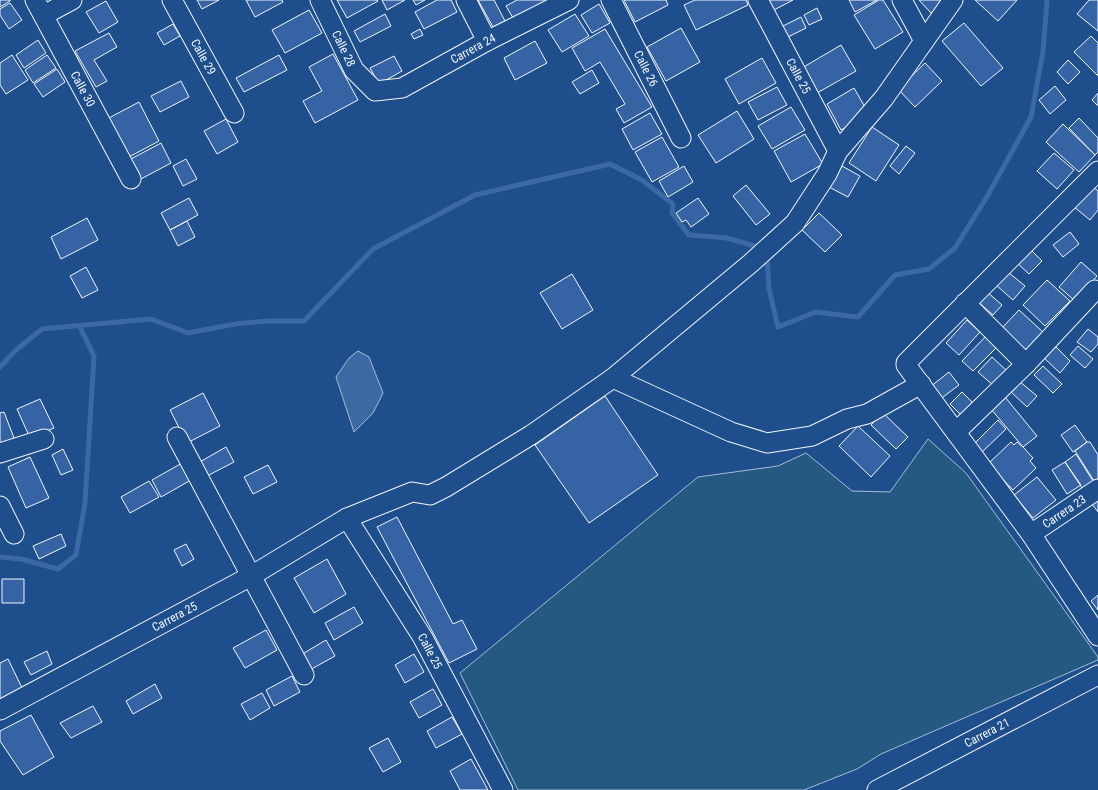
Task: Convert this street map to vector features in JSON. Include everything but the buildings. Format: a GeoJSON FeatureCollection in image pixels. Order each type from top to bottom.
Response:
{"type":"FeatureCollection","features":[{"type":"Feature","properties":{"kind":"street"},"geometry":{"type":"LineString","coordinates":[[39,7],[72,0]]}},
{"type":"Feature","properties":{"kind":"street","name":"Calle 29"},"geometry":{"type":"LineString","coordinates":[[172,0],[234,113]]}},
{"type":"Feature","properties":{"kind":"street","name":"Calle 28"},"geometry":{"type":"LineString","coordinates":[[320,0],[354,70],[375,91]]}},
{"type":"Feature","properties":{"kind":"street"},"geometry":{"type":"LineString","coordinates":[[466,0],[487,41]]}},
{"type":"Feature","properties":{"kind":"street","name":"Carrera 24"},"geometry":{"type":"LineString","coordinates":[[375,91],[402,88],[487,41],[569,0]]}},
{"type":"Feature","properties":{"kind":"street","name":"Calle 26"},"geometry":{"type":"LineString","coordinates":[[611,0],[681,138]]}},
{"type":"Feature","properties":{"kind":"street","name":"Calle 25"},"geometry":{"type":"LineString","coordinates":[[758,0],[838,152]]}},
{"type":"Feature","properties":{"kind":"street"},"geometry":{"type":"LineString","coordinates":[[902,0],[924,41]]}},
{"type":"Feature","properties":{"kind":"street","name":"Carrera 25"},"geometry":{"type":"LineString","coordinates":[[0,710],[251,576],[347,518],[412,492],[430,495],[446,487],[531,435],[613,378],[751,263],[795,223],[827,174],[838,152],[884,98],[953,0]]}},
{"type":"Feature","properties":{"kind":"street","name":"Calle 30"},"geometry":{"type":"LineString","coordinates":[[39,7],[131,179]]}},
{"type":"Feature","properties":{"kind":"street"},"geometry":{"type":"LineString","coordinates":[[1098,171],[907,360],[906,365],[922,384],[1031,534],[1098,636]]}},
{"type":"Feature","properties":{"kind":"street"},"geometry":{"type":"LineString","coordinates":[[956,432],[1026,364],[1095,290]]}},
{"type":"Feature","properties":{"kind":"street"},"geometry":{"type":"LineString","coordinates":[[965,303],[1026,364]]}},
{"type":"Feature","properties":{"kind":"street"},"geometry":{"type":"LineString","coordinates":[[613,378],[731,432],[767,443],[812,436],[847,420],[867,414],[922,384]]}},
{"type":"Feature","properties":{"kind":"street"},"geometry":{"type":"LineString","coordinates":[[177,437],[304,674]]}},
{"type":"Feature","properties":{"kind":"street"},"geometry":{"type":"LineString","coordinates":[[0,453],[44,439]]}},
{"type":"Feature","properties":{"kind":"street","name":"Carrera 23"},"geometry":{"type":"LineString","coordinates":[[1031,534],[1098,489]]}},
{"type":"Feature","properties":{"kind":"street"},"geometry":{"type":"LineString","coordinates":[[0,506],[14,534]]}},
{"type":"Feature","properties":{"kind":"street","name":"Calle 25"},"geometry":{"type":"LineString","coordinates":[[347,518],[423,638],[503,790]]}},
{"type":"Feature","properties":{"kind":"street","name":"Carrera 21"},"geometry":{"type":"LineString","coordinates":[[876,790],[1098,675]]}},
{"type":"Feature","properties":{"kind":"shaded area"},"geometry":{"type":"Polygon","coordinates":[[[358,351],[369,357],[383,393],[373,413],[354,432],[336,377],[349,358],[358,351]]]}},
{"type":"Feature","properties":{"kind":"shaded area"},"geometry":{"type":"Polygon","coordinates":[[[928,439],[966,473],[1098,657],[1098,660],[881,754],[857,769],[804,790],[518,790],[460,673],[698,477],[778,466],[806,453],[852,491],[890,492],[928,439]]]}},
{"type":"Feature","properties":{"kind":"waterway"},"geometry":{"type":"LineString","coordinates":[[767,256],[769,289],[778,327],[816,312],[858,317],[895,275],[929,269],[955,248],[988,195],[1031,117],[1043,52],[1047,0]]}},
{"type":"Feature","properties":{"kind":"waterway"},"geometry":{"type":"LineString","coordinates":[[0,367],[16,350],[42,329],[151,319],[188,333],[235,324],[268,321],[304,321],[373,249],[475,195],[610,164],[642,180],[673,204],[672,213],[689,235],[727,238],[761,248]]}},
{"type":"Feature","properties":{"kind":"waterway"},"geometry":{"type":"LineString","coordinates":[[0,557],[21,559],[58,569],[76,555],[85,503],[94,356],[80,327]]}}]}
